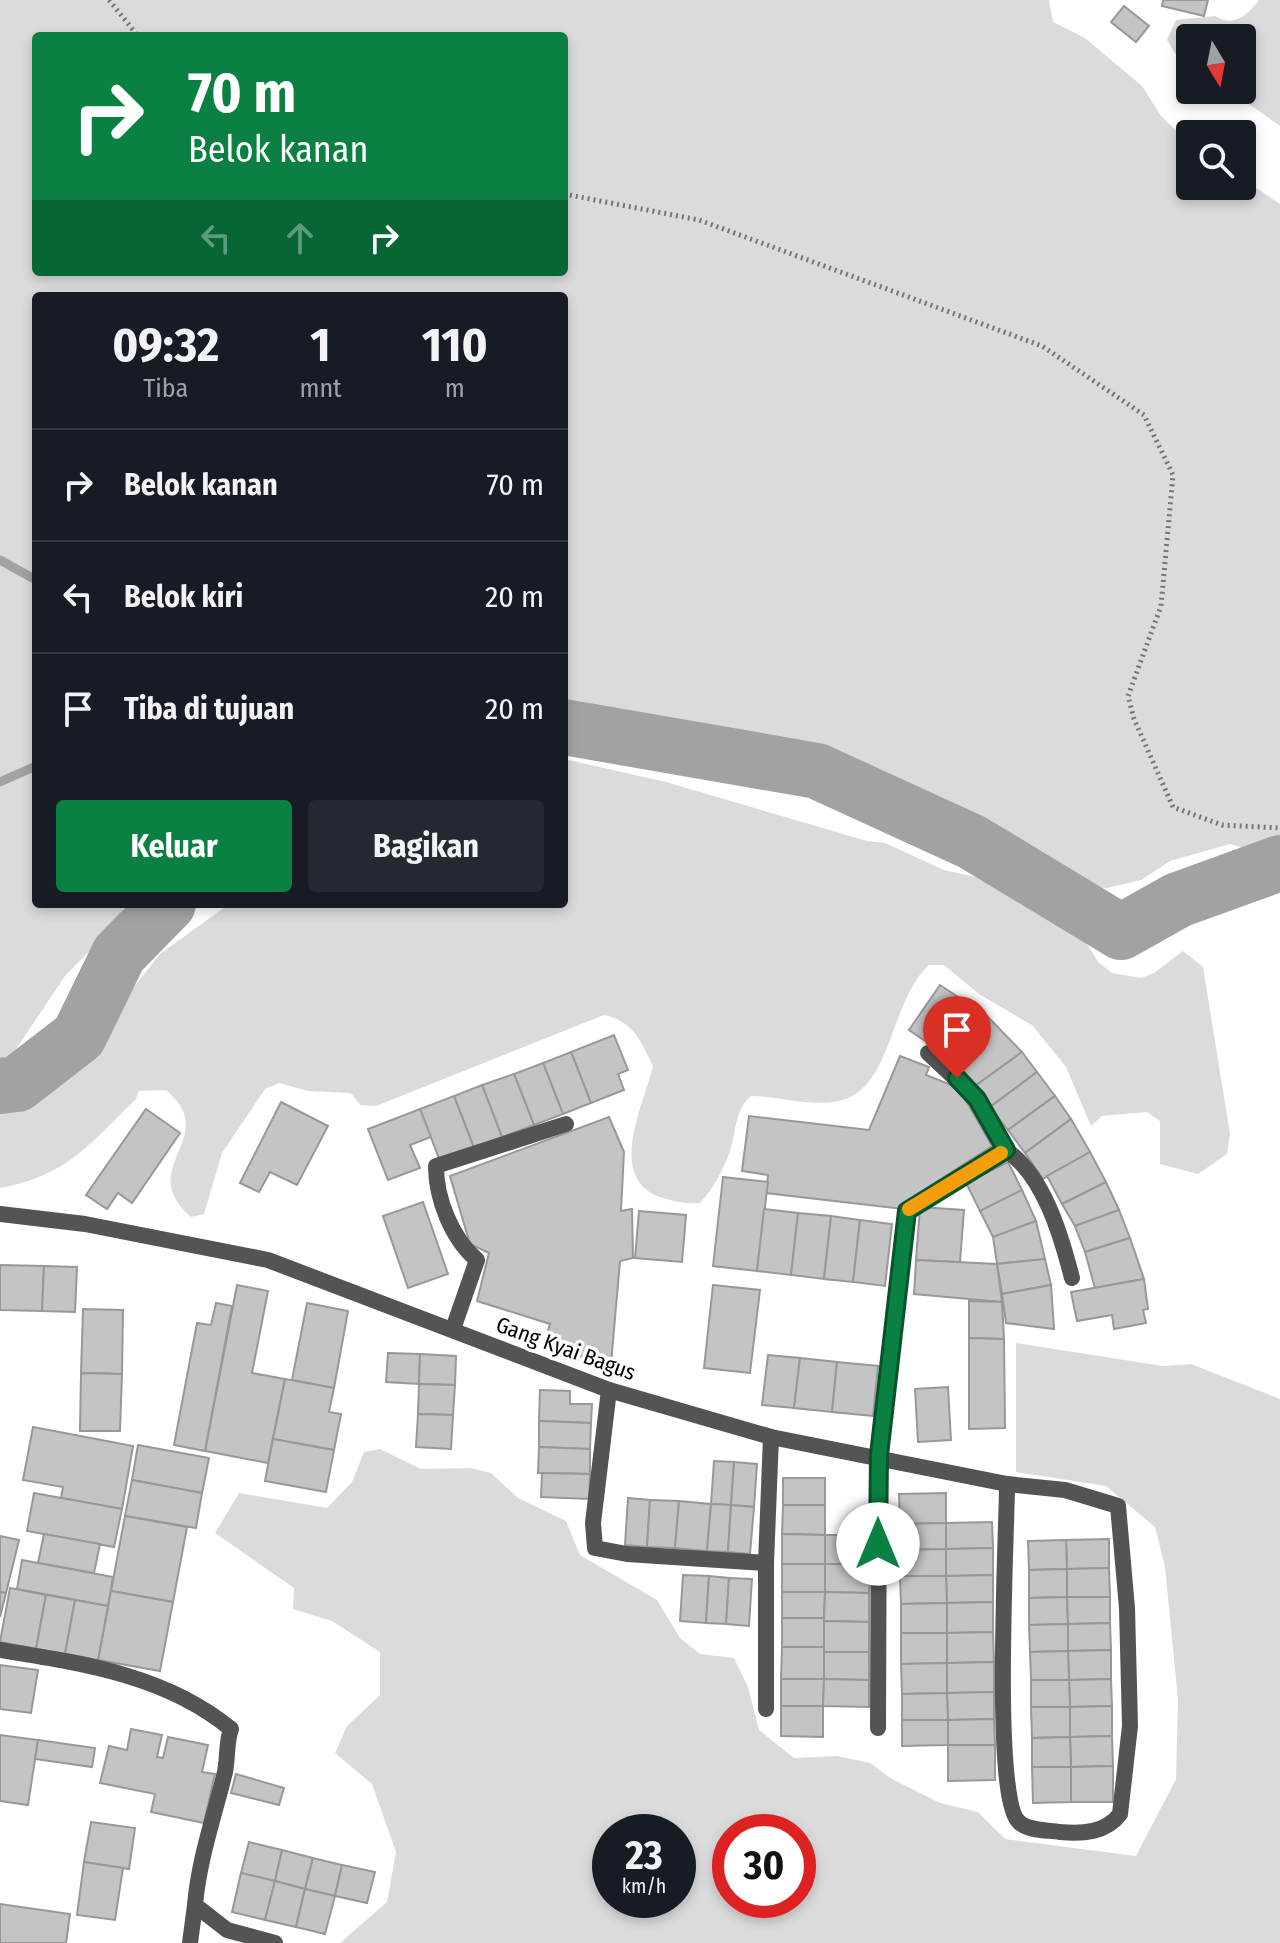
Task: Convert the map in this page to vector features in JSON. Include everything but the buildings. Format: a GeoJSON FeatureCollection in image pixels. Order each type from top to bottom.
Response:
{"type":"FeatureCollection","features":[{"type":"Feature","properties":{"kind":"street"},"geometry":{"type":"LineString","coordinates":[[928,1053],[977,1099],[1006,1150],[1024,1162],[1043,1199],[1072,1278]]}},
{"type":"Feature","properties":{"kind":"street"},"geometry":{"type":"LineString","coordinates":[[453,1329],[477,1260],[459,1245],[436,1180],[436,1166],[566,1124]]}},
{"type":"Feature","properties":{"kind":"street"},"geometry":{"type":"LineString","coordinates":[[878,1728],[879,1455],[907,1211],[1006,1150]]}},
{"type":"Feature","properties":{"kind":"street","name":"Gang Kyai Bagus"},"geometry":{"type":"LineString","coordinates":[[0,1214],[85,1224],[268,1260],[609,1390],[771,1437],[879,1455],[1007,1484],[1065,1490],[1115,1504],[1121,1510],[1130,1726],[1120,1814],[1111,1826],[1078,1834],[1028,1827],[1018,1822],[1011,1810],[1004,1776],[1007,1484]]}},
{"type":"Feature","properties":{"kind":"street"},"geometry":{"type":"LineString","coordinates":[[609,1390],[593,1523],[595,1548],[627,1554],[766,1563]]}},
{"type":"Feature","properties":{"kind":"street"},"geometry":{"type":"LineString","coordinates":[[766,1709],[766,1563],[771,1437]]}},
{"type":"Feature","properties":{"kind":"street"},"geometry":{"type":"LineString","coordinates":[[0,1650],[142,1677],[185,1701],[206,1708],[231,1729],[226,1746],[226,1767],[198,1871],[190,1943]]}},
{"type":"Feature","properties":{"kind":"street"},"geometry":{"type":"LineString","coordinates":[[195,1905],[227,1930],[275,1943]]}},
{"type":"Feature","properties":{"kind":"path"},"geometry":{"type":"LineString","coordinates":[[109,0],[135,32]]}},
{"type":"Feature","properties":{"kind":"path"},"geometry":{"type":"LineString","coordinates":[[568,195],[699,220],[1042,346],[1144,415],[1173,475],[1161,606],[1128,696],[1134,719],[1173,807],[1222,825],[1280,828]]}},
{"type":"Feature","properties":{"kind":"shaded area"},"geometry":{"type":"Polygon","coordinates":[[[0,0],[1049,0],[1053,22],[1085,38],[1142,86],[1161,116],[1176,130],[1176,200],[1256,200],[1256,188],[1280,204],[1280,859],[1230,844],[1170,861],[1141,880],[1107,888],[1069,885],[975,828],[859,766],[568,700],[568,292],[32,292],[32,908],[124,908],[112,928],[65,976],[12,1055],[0,1061],[0,0]]]}},
{"type":"Feature","properties":{"kind":"shaded area"},"geometry":{"type":"Polygon","coordinates":[[[1259,0],[1280,0],[1280,126],[1249,104],[1256,104],[1256,24],[1176,24],[1176,55],[1167,40],[1176,20],[1215,16],[1228,21],[1250,11],[1259,0]]]}},
{"type":"Feature","properties":{"kind":"shaded area"},"geometry":{"type":"Polygon","coordinates":[[[568,760],[666,782],[867,841],[885,843],[944,870],[989,880],[1033,906],[1060,914],[1082,936],[1099,963],[1112,973],[1141,978],[1154,973],[1183,951],[1203,967],[1230,1134],[1227,1154],[1198,1174],[1160,1164],[1160,1121],[1147,1112],[1102,1116],[1091,1126],[1066,1067],[1033,1026],[979,994],[944,965],[929,965],[906,1000],[881,1062],[857,1093],[828,1103],[751,1096],[745,1102],[723,1167],[700,1203],[663,1198],[646,1189],[636,1176],[632,1141],[653,1066],[640,1040],[629,1027],[604,1015],[376,1106],[360,1105],[351,1093],[308,1091],[279,1083],[265,1089],[222,1153],[204,1214],[191,1217],[176,1199],[171,1183],[186,1123],[181,1107],[166,1090],[139,1091],[136,1099],[76,1156],[44,1175],[0,1188],[0,1108],[53,1077],[78,1058],[160,954],[223,908],[568,908],[568,760]]]}},
{"type":"Feature","properties":{"kind":"shaded area"},"geometry":{"type":"Polygon","coordinates":[[[1016,1343],[1163,1366],[1191,1364],[1280,1399],[1280,1943],[340,1943],[387,1902],[396,1852],[372,1784],[335,1753],[347,1726],[380,1695],[380,1652],[332,1621],[293,1609],[294,1588],[215,1533],[239,1493],[327,1508],[352,1482],[364,1452],[380,1449],[421,1469],[470,1468],[491,1473],[518,1498],[566,1521],[580,1555],[657,1600],[680,1638],[700,1654],[734,1658],[748,1687],[759,1730],[794,1758],[837,1756],[870,1763],[892,1779],[940,1803],[978,1812],[1005,1839],[1136,1856],[1176,1779],[1178,1700],[1165,1567],[1155,1527],[1106,1486],[1016,1472],[1016,1343]]]}},
{"type":"Feature","properties":{"kind":"waterway"},"geometry":{"type":"LineString","coordinates":[[0,560],[32,578]]}},
{"type":"Feature","properties":{"kind":"waterway"},"geometry":{"type":"LineString","coordinates":[[568,728],[817,771],[972,842],[1121,932],[1178,900],[1280,863]]}},
{"type":"Feature","properties":{"kind":"waterway"},"geometry":{"type":"LineString","coordinates":[[0,782],[32,768]]}},
{"type":"Feature","properties":{"kind":"waterway"},"geometry":{"type":"LineString","coordinates":[[0,1086],[17,1084],[79,1036],[119,954],[164,908]]}},
{"type":"Feature","properties":{"kind":"slow traffic"},"geometry":{"type":"LineString","coordinates":[[909,1209],[1001,1153]]}},
{"type":"Feature","properties":{"kind":"route"},"geometry":{"type":"LineString","coordinates":[[878,1544],[879,1455],[907,1211],[1006,1150],[977,1099],[957,1078]]}}]}
